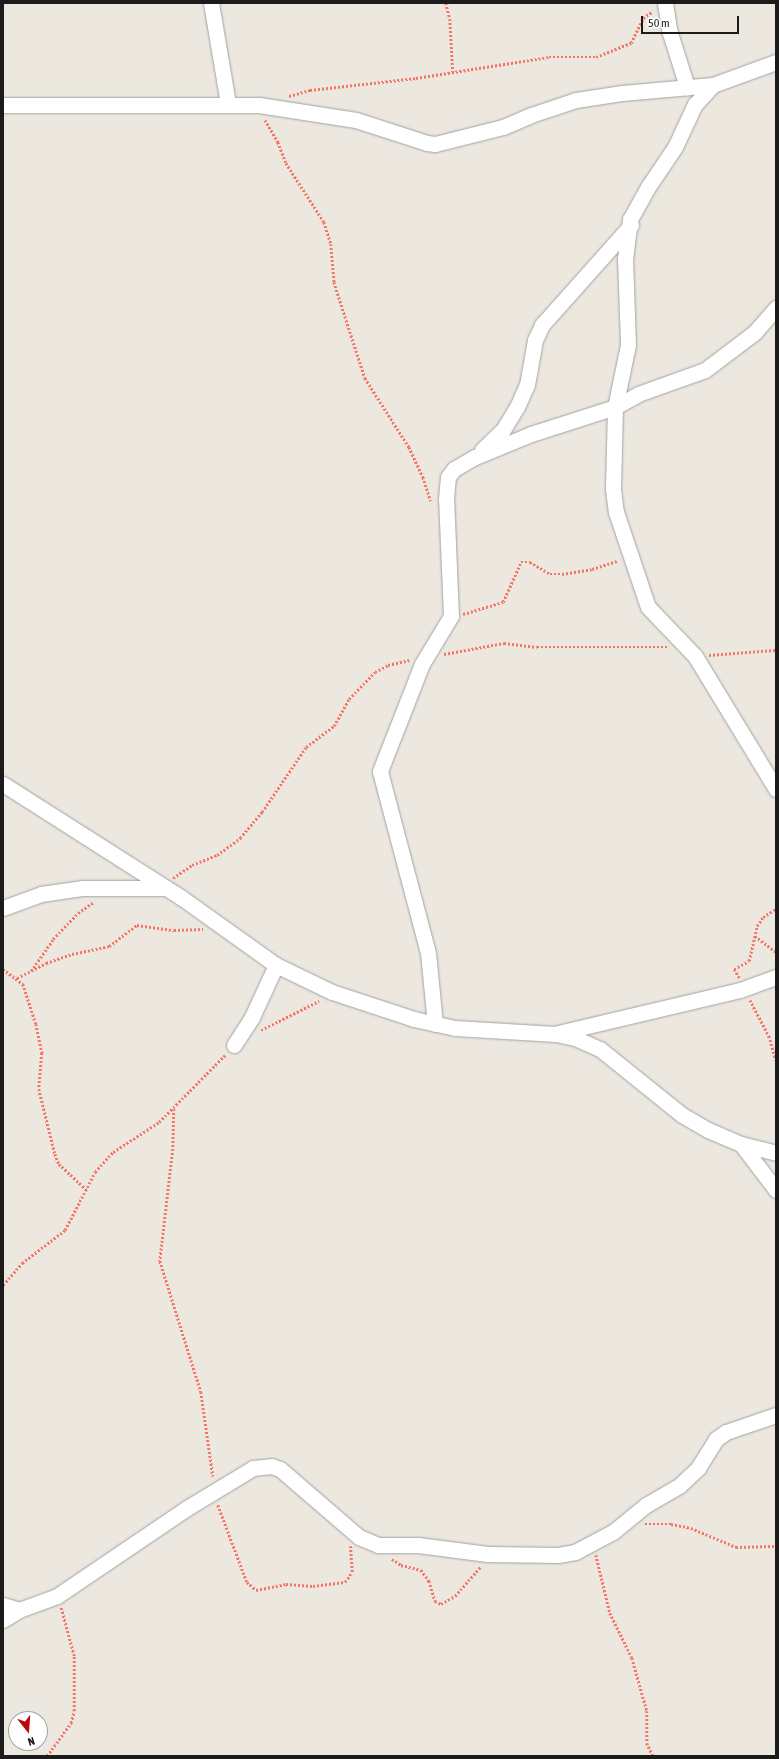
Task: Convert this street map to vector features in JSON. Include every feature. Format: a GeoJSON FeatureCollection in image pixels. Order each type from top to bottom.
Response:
{"type":"FeatureCollection","features":[{"type":"Feature","properties":{"kind":"street"},"geometry":{"type":"LineString","coordinates":[[211,3],[228,103]]}},
{"type":"Feature","properties":{"kind":"street"},"geometry":{"type":"LineString","coordinates":[[660,6],[687,86]]}},
{"type":"Feature","properties":{"kind":"street"},"geometry":{"type":"LineString","coordinates":[[3,105],[75,107],[228,103],[255,105],[356,120],[427,143],[435,144],[503,127],[531,115],[576,100],[687,86],[714,85],[776,62]]}},
{"type":"Feature","properties":{"kind":"street"},"geometry":{"type":"LineString","coordinates":[[714,85],[695,104],[675,147],[648,187],[630,219],[631,224],[625,258],[627,355],[615,407],[613,489],[616,512],[648,607],[662,624],[691,652],[776,789]]}},
{"type":"Feature","properties":{"kind":"street"},"geometry":{"type":"LineString","coordinates":[[474,457],[503,430],[517,406],[527,385],[535,340],[542,325],[631,224]]}},
{"type":"Feature","properties":{"kind":"street"},"geometry":{"type":"LineString","coordinates":[[435,1024],[428,953],[380,771],[425,658],[451,616],[446,499],[448,477],[454,469],[474,457],[531,434],[615,407],[638,394],[709,367],[755,332],[776,308]]}},
{"type":"Feature","properties":{"kind":"street"},"geometry":{"type":"LineString","coordinates":[[3,784],[226,929],[276,965],[332,992],[435,1024],[469,1029],[556,1034],[600,1049],[682,1114],[741,1144],[776,1153]]}},
{"type":"Feature","properties":{"kind":"street"},"geometry":{"type":"LineString","coordinates":[[3,908],[41,894],[82,888],[163,888]]}},
{"type":"Feature","properties":{"kind":"street"},"geometry":{"type":"LineString","coordinates":[[234,1045],[252,1017],[276,965]]}},
{"type":"Feature","properties":{"kind":"street"},"geometry":{"type":"LineString","coordinates":[[556,1034],[744,989],[776,977]]}},
{"type":"Feature","properties":{"kind":"street"},"geometry":{"type":"LineString","coordinates":[[741,1144],[776,1190]]}},
{"type":"Feature","properties":{"kind":"street"},"geometry":{"type":"LineString","coordinates":[[3,1620],[19,1610],[57,1596],[187,1508],[214,1494],[243,1473],[253,1468],[274,1466],[287,1474],[366,1540],[492,1554],[558,1555],[575,1552],[613,1532],[646,1505],[680,1485],[698,1468],[716,1439],[726,1432],[776,1415]]}},
{"type":"Feature","properties":{"kind":"street"},"geometry":{"type":"LineString","coordinates":[[3,1605],[19,1610]]}},
{"type":"Feature","properties":{"kind":"path"},"geometry":{"type":"LineString","coordinates":[[446,3],[450,19],[453,72]]}},
{"type":"Feature","properties":{"kind":"path"},"geometry":{"type":"LineString","coordinates":[[274,107],[296,92],[453,72],[549,57],[596,57],[631,42],[643,18],[660,6]]}},
{"type":"Feature","properties":{"kind":"path"},"geometry":{"type":"LineString","coordinates":[[255,105],[278,142],[286,163],[324,222],[331,244],[334,282],[365,378],[409,447],[424,476],[432,504]]}},
{"type":"Feature","properties":{"kind":"path"},"geometry":{"type":"LineString","coordinates":[[451,616],[503,602],[521,562],[530,562],[550,574],[562,574],[592,569],[630,556]]}},
{"type":"Feature","properties":{"kind":"path"},"geometry":{"type":"LineString","coordinates":[[163,888],[177,874],[217,855],[240,838],[262,812],[306,747],[334,726],[349,699],[375,672],[400,661],[425,658],[504,643],[566,648],[691,652],[776,650]]}},
{"type":"Feature","properties":{"kind":"path"},"geometry":{"type":"LineString","coordinates":[[31,971],[53,939],[78,913],[97,900]]}},
{"type":"Feature","properties":{"kind":"path"},"geometry":{"type":"LineString","coordinates":[[776,909],[763,917],[755,936],[749,961],[734,969],[769,1036],[776,1060]]}},
{"type":"Feature","properties":{"kind":"path"},"geometry":{"type":"LineString","coordinates":[[17,978],[72,954],[109,946],[137,925],[174,930],[226,929]]}},
{"type":"Feature","properties":{"kind":"path"},"geometry":{"type":"LineString","coordinates":[[755,936],[776,952]]}},
{"type":"Feature","properties":{"kind":"path"},"geometry":{"type":"LineString","coordinates":[[3,969],[23,984],[41,1040],[42,1053],[39,1089],[55,1154],[60,1164],[72,1173],[87,1190]]}},
{"type":"Feature","properties":{"kind":"path"},"geometry":{"type":"LineString","coordinates":[[256,1032],[314,1004],[332,992]]}},
{"type":"Feature","properties":{"kind":"path"},"geometry":{"type":"LineString","coordinates":[[3,1285],[22,1263],[65,1230],[95,1172],[113,1152],[159,1122],[174,1109],[234,1045]]}},
{"type":"Feature","properties":{"kind":"path"},"geometry":{"type":"LineString","coordinates":[[174,1109],[173,1149],[160,1261],[201,1392],[212,1465],[214,1494],[248,1582],[256,1590],[286,1584],[313,1586],[345,1582],[352,1572],[350,1547],[366,1540],[401,1565],[421,1570],[429,1581],[435,1601],[441,1604],[455,1596],[492,1554]]}},
{"type":"Feature","properties":{"kind":"path"},"geometry":{"type":"LineString","coordinates":[[641,1525],[671,1524],[691,1528],[736,1547],[776,1546]]}},
{"type":"Feature","properties":{"kind":"path"},"geometry":{"type":"LineString","coordinates":[[588,1546],[598,1558],[610,1613],[632,1658],[647,1712],[647,1743],[652,1756]]}},
{"type":"Feature","properties":{"kind":"path"},"geometry":{"type":"LineString","coordinates":[[46,1756],[71,1723],[74,1711],[74,1656],[57,1596]]}}]}
